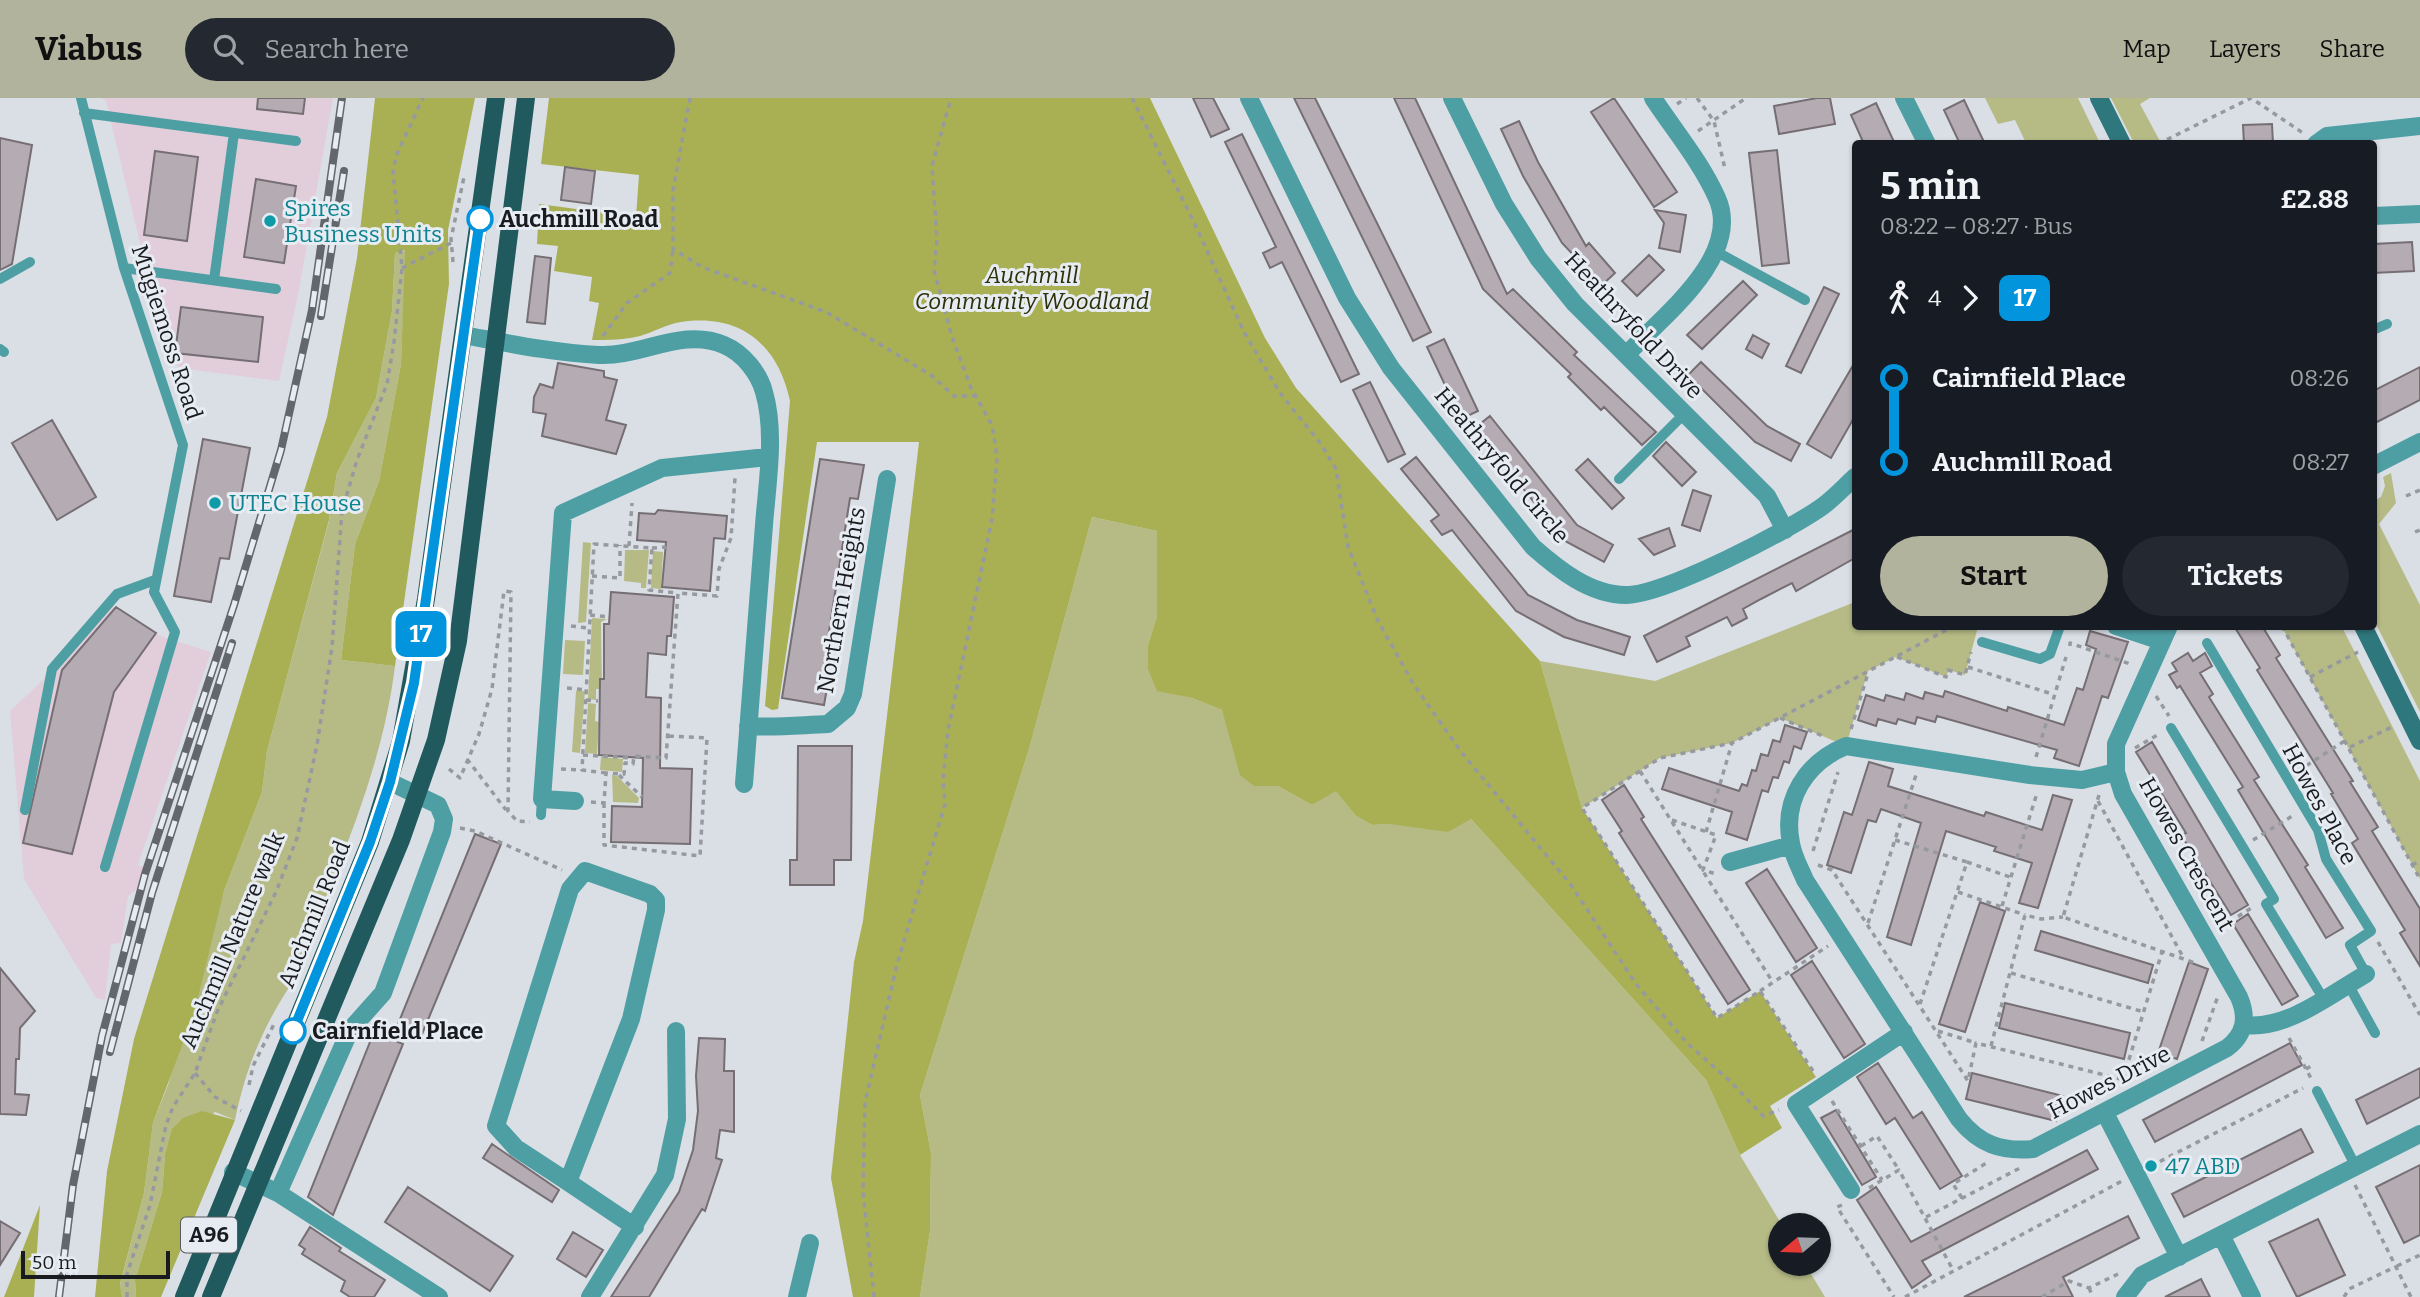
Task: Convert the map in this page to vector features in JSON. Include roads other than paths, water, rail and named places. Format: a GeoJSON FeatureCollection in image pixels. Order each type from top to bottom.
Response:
{"type":"FeatureCollection","features":[{"type":"Feature","properties":{"kind":"main road","name":"Auchmill Road"},"geometry":{"type":"LineString","coordinates":[[184,1297],[233,1172],[352,888],[390,782],[414,683],[496,98]]}},
{"type":"Feature","properties":{"kind":"main road","name":"A96"},"geometry":{"type":"LineString","coordinates":[[211,1297],[419,795],[446,704],[457,641],[526,98]]}},
{"type":"Feature","properties":{"kind":"street","name":"Heathryfold Circle"},"geometry":{"type":"LineString","coordinates":[[1249,98],[1346,298],[1391,368],[1533,547],[1559,570],[1589,586],[1626,595],[1667,585],[1785,530],[1824,505],[1852,480]]}},
{"type":"Feature","properties":{"kind":"street","name":"Heathryfold Drive"},"geometry":{"type":"LineString","coordinates":[[1452,98],[1504,204],[1538,258],[1575,304],[1767,496],[1785,530]]}},
{"type":"Feature","properties":{"kind":"street"},"geometry":{"type":"LineString","coordinates":[[1626,355],[1710,266],[1717,252],[1723,224],[1719,201],[1653,98]]}},
{"type":"Feature","properties":{"kind":"street"},"geometry":{"type":"LineString","coordinates":[[1904,98],[1925,140]]}},
{"type":"Feature","properties":{"kind":"street"},"geometry":{"type":"LineString","coordinates":[[2099,98],[2120,140]]}},
{"type":"Feature","properties":{"kind":"street"},"geometry":{"type":"LineString","coordinates":[[2321,140],[2327,136],[2349,139],[2420,126]]}},
{"type":"Feature","properties":{"kind":"street"},"geometry":{"type":"LineString","coordinates":[[2377,216],[2420,214]]}},
{"type":"Feature","properties":{"kind":"street"},"geometry":{"type":"LineString","coordinates":[[463,335],[595,355],[618,354],[688,339],[724,345],[743,357],[764,392],[768,457],[744,784]]}},
{"type":"Feature","properties":{"kind":"street"},"geometry":{"type":"LineString","coordinates":[[2377,464],[2420,442]]}},
{"type":"Feature","properties":{"kind":"street"},"geometry":{"type":"LineString","coordinates":[[575,801],[542,807],[563,513],[662,468],[737,458],[768,457]]}},
{"type":"Feature","properties":{"kind":"street","name":"Northern Heights"},"geometry":{"type":"LineString","coordinates":[[748,726],[782,728],[796,724],[828,724],[847,708],[853,694],[887,479]]}},
{"type":"Feature","properties":{"kind":"street"},"geometry":{"type":"LineString","coordinates":[[2140,630],[2165,634]]}},
{"type":"Feature","properties":{"kind":"street"},"geometry":{"type":"LineString","coordinates":[[2365,630],[2420,741]]}},
{"type":"Feature","properties":{"kind":"street","name":"Howes Crescent"},"geometry":{"type":"LineString","coordinates":[[2165,634],[2116,744],[2110,769],[2226,974],[2245,1012],[2245,1025]]}},
{"type":"Feature","properties":{"kind":"street"},"geometry":{"type":"LineString","coordinates":[[1854,1195],[1796,1104],[1904,1032],[1805,880],[1791,845],[1791,811],[1806,774],[1823,755],[1846,746],[2037,775],[2081,779],[2110,769]]}},
{"type":"Feature","properties":{"kind":"street"},"geometry":{"type":"LineString","coordinates":[[278,1193],[350,1030],[383,993],[444,824],[441,808],[390,782]]}},
{"type":"Feature","properties":{"kind":"street"},"geometry":{"type":"LineString","coordinates":[[1730,862],[1791,845]]}},
{"type":"Feature","properties":{"kind":"street"},"geometry":{"type":"LineString","coordinates":[[568,1182],[631,1019],[656,910],[656,900],[650,894],[585,871],[575,879],[496,1126],[516,1148],[635,1227]]}},
{"type":"Feature","properties":{"kind":"street"},"geometry":{"type":"LineString","coordinates":[[2245,1025],[2260,1027],[2280,1021],[2366,974]]}},
{"type":"Feature","properties":{"kind":"street","name":"Howes Drive"},"geometry":{"type":"LineString","coordinates":[[1904,1032],[1972,1135],[1994,1148],[2012,1151],[2033,1149],[2193,1066],[2238,1040],[2245,1025]]}},
{"type":"Feature","properties":{"kind":"street"},"geometry":{"type":"LineString","coordinates":[[590,1297],[666,1175],[677,1119],[676,1031]]}},
{"type":"Feature","properties":{"kind":"street"},"geometry":{"type":"LineString","coordinates":[[2105,1113],[2179,1256]]}},
{"type":"Feature","properties":{"kind":"street"},"geometry":{"type":"LineString","coordinates":[[2125,1297],[2142,1275],[2420,1134]]}},
{"type":"Feature","properties":{"kind":"street"},"geometry":{"type":"LineString","coordinates":[[233,1172],[278,1193],[439,1297]]}},
{"type":"Feature","properties":{"kind":"street"},"geometry":{"type":"LineString","coordinates":[[2221,1236],[2252,1297]]}},
{"type":"Feature","properties":{"kind":"street"},"geometry":{"type":"LineString","coordinates":[[797,1297],[810,1243]]}},
{"type":"Feature","properties":{"kind":"lane","name":"Mugiemoss Road"},"geometry":{"type":"LineString","coordinates":[[81,98],[124,268],[183,445],[155,580]]}},
{"type":"Feature","properties":{"kind":"lane"},"geometry":{"type":"LineString","coordinates":[[84,113],[296,141]]}},
{"type":"Feature","properties":{"kind":"lane"},"geometry":{"type":"LineString","coordinates":[[214,281],[234,133]]}},
{"type":"Feature","properties":{"kind":"lane"},"geometry":{"type":"LineString","coordinates":[[1717,252],[1805,300]]}},
{"type":"Feature","properties":{"kind":"lane"},"geometry":{"type":"LineString","coordinates":[[0,279],[30,262]]}},
{"type":"Feature","properties":{"kind":"lane"},"geometry":{"type":"LineString","coordinates":[[124,268],[276,289]]}},
{"type":"Feature","properties":{"kind":"lane"},"geometry":{"type":"LineString","coordinates":[[2377,328],[2387,324]]}},
{"type":"Feature","properties":{"kind":"lane"},"geometry":{"type":"LineString","coordinates":[[1619,479],[1684,414]]}},
{"type":"Feature","properties":{"kind":"lane"},"geometry":{"type":"LineString","coordinates":[[25,810],[52,669],[117,594],[155,580],[154,592],[175,632],[105,867]]}},
{"type":"Feature","properties":{"kind":"lane"},"geometry":{"type":"LineString","coordinates":[[1978,641],[2040,659],[2050,654],[2059,630]]}},
{"type":"Feature","properties":{"kind":"lane","name":"Howes Place"},"geometry":{"type":"LineString","coordinates":[[2207,643],[2305,808],[2318,831],[2326,859],[2371,931],[2350,945],[2366,974]]}},
{"type":"Feature","properties":{"kind":"lane"},"geometry":{"type":"LineString","coordinates":[[2171,728],[2274,899],[2266,904],[2323,998]]}},
{"type":"Feature","properties":{"kind":"lane"},"geometry":{"type":"LineString","coordinates":[[2348,984],[2375,1033]]}},
{"type":"Feature","properties":{"kind":"lane"},"geometry":{"type":"LineString","coordinates":[[2317,1091],[2352,1169]]}},
{"type":"Feature","properties":{"kind":"railway"},"geometry":{"type":"LineString","coordinates":[[59,1297],[73,1185],[102,1036],[145,874],[234,605],[281,450],[312,310],[342,98]]}},
{"type":"Feature","properties":{"kind":"railway"},"geometry":{"type":"LineString","coordinates":[[321,316],[344,171]]}},
{"type":"Feature","properties":{"kind":"railway"},"geometry":{"type":"LineString","coordinates":[[110,1052],[152,893],[232,643]]}},
{"type":"Feature","properties":{"kind":"place","name":"Auchmill Road"},"geometry":{"type":"Point","coordinates":[480,219]}},
{"type":"Feature","properties":{"kind":"place","name":"Spires Business Units"},"geometry":{"type":"Point","coordinates":[270,221]}},
{"type":"Feature","properties":{"kind":"place","name":"UTEC House"},"geometry":{"type":"Point","coordinates":[215,503]}},
{"type":"Feature","properties":{"kind":"place","name":"Cairnfield Place"},"geometry":{"type":"Point","coordinates":[293,1031]}},
{"type":"Feature","properties":{"kind":"place","name":"47 ABD"},"geometry":{"type":"Point","coordinates":[2151,1166]}},
{"type":"Feature","properties":{"kind":"park label","name":"Auchmill Community Woodland"},"geometry":{"type":"Point","coordinates":[1032,288]}}]}
